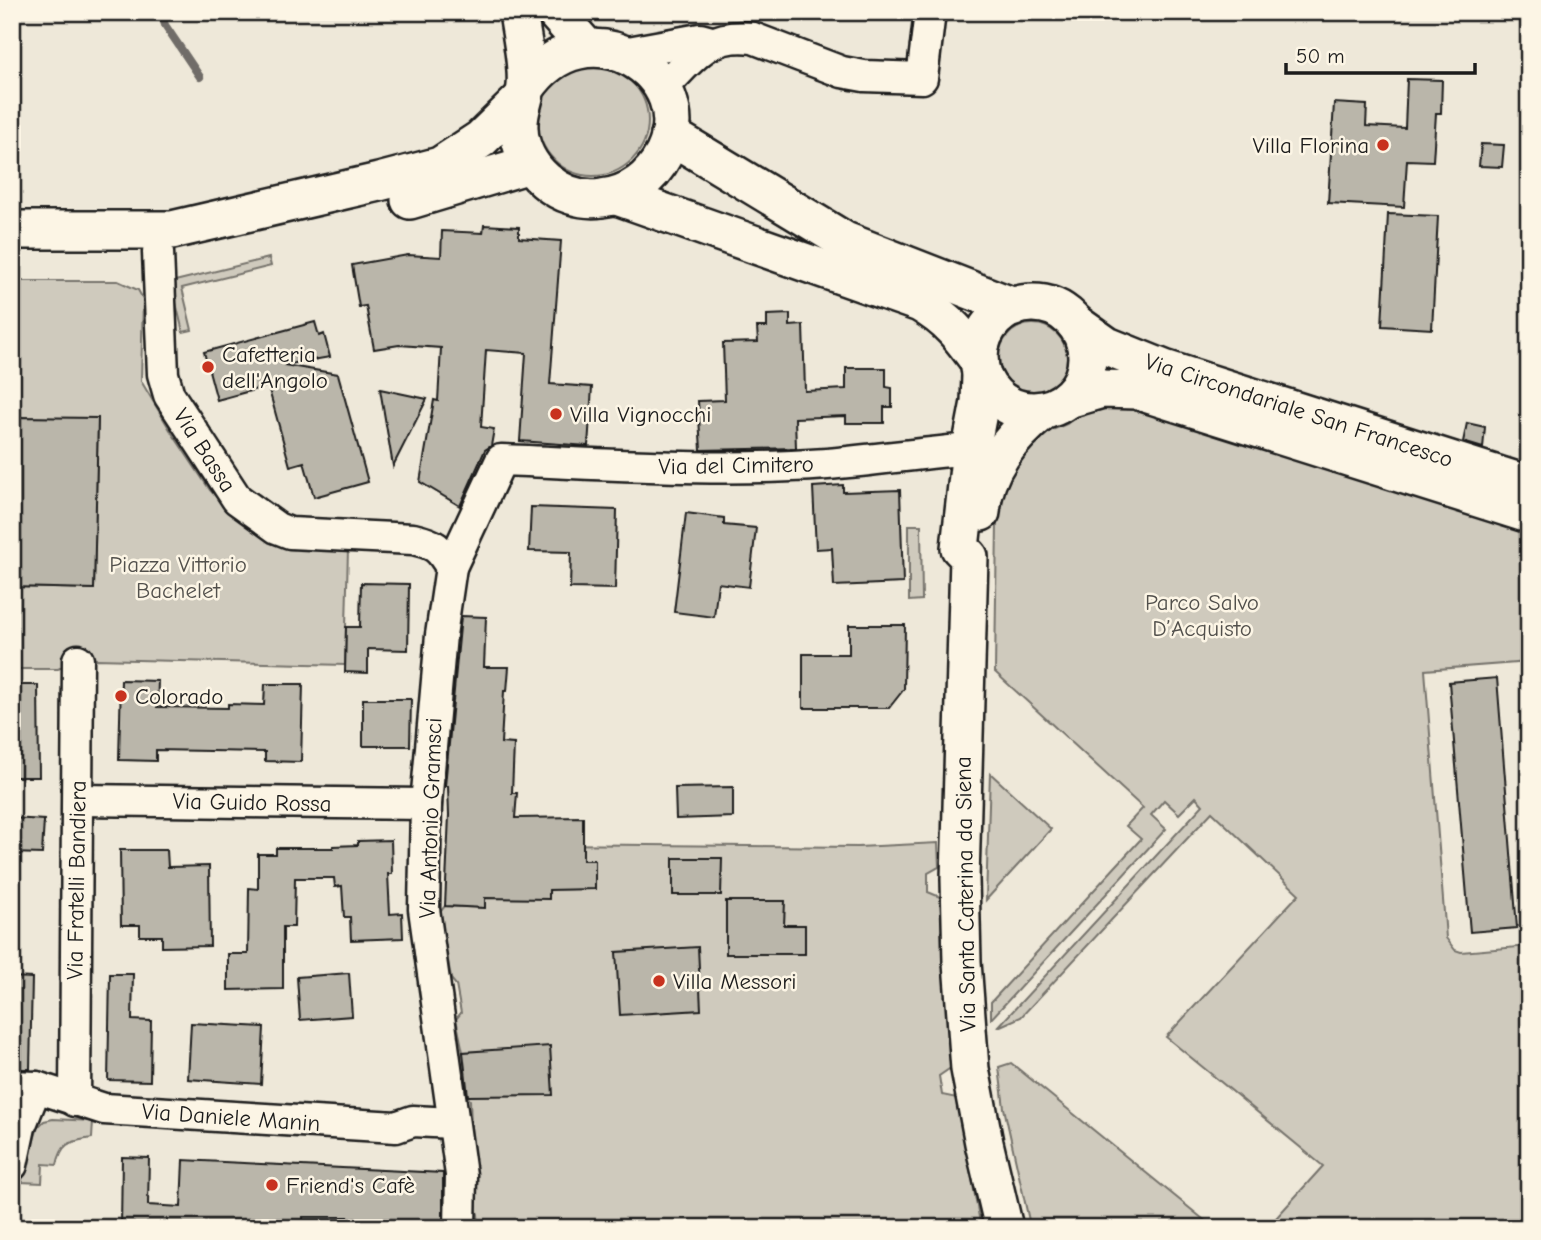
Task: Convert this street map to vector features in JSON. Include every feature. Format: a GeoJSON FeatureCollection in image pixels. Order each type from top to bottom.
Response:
{"type":"FeatureCollection","features":[{"type":"Feature","properties":{"kind":"street"},"geometry":{"type":"LineString","coordinates":[[12,230],[172,230],[379,183],[440,166],[481,139],[525,93],[518,12]]}},
{"type":"Feature","properties":{"kind":"street"},"geometry":{"type":"LineString","coordinates":[[555,12],[587,48]]}},
{"type":"Feature","properties":{"kind":"street"},"geometry":{"type":"LineString","coordinates":[[662,88],[711,42],[724,38],[753,38],[842,72],[864,76],[922,78],[930,12]]}},
{"type":"Feature","properties":{"kind":"street"},"geometry":{"type":"LineString","coordinates":[[623,53],[700,39],[711,42]]}},
{"type":"Feature","properties":{"kind":"street"},"geometry":{"type":"LineString","coordinates":[[587,48],[613,49],[635,59],[651,72],[662,88],[670,113],[670,135],[664,153],[652,173],[635,188],[617,196],[594,200],[571,196],[550,186],[524,154],[518,131],[519,109],[534,77],[550,61],[570,51],[587,48]]}},
{"type":"Feature","properties":{"kind":"street"},"geometry":{"type":"LineString","coordinates":[[670,135],[845,241],[1014,307]]}},
{"type":"Feature","properties":{"kind":"street"},"geometry":{"type":"LineString","coordinates":[[13,253],[158,252],[384,208],[530,164]]}},
{"type":"Feature","properties":{"kind":"street"},"geometry":{"type":"LineString","coordinates":[[617,196],[920,303],[941,315],[958,333],[995,397],[1009,406],[1026,411],[1055,405],[1078,388],[1087,363],[1083,336],[1076,324],[1063,312],[1048,305],[1031,303],[1014,307],[995,319],[987,328],[982,338],[980,368]]}},
{"type":"Feature","properties":{"kind":"street","name":"Via Bassa"},"geometry":{"type":"LineString","coordinates":[[158,252],[163,374],[166,385],[186,423],[237,499],[277,528],[290,533],[413,539],[433,543],[451,567]]}},
{"type":"Feature","properties":{"kind":"street","name":"Via Circondariale San Francesco"},"geometry":{"type":"LineString","coordinates":[[1076,324],[1107,346],[1164,369],[1529,485]]}},
{"type":"Feature","properties":{"kind":"street","name":"Via Santa Caterina da Siena"},"geometry":{"type":"LineString","coordinates":[[980,368],[980,402],[971,449],[960,548],[969,557],[960,879],[962,962],[970,1069],[1004,1228]]}},
{"type":"Feature","properties":{"kind":"street","name":"Via Circondariale San Francesco"},"geometry":{"type":"LineString","coordinates":[[1055,405],[1102,389],[1136,390],[1529,514]]}},
{"type":"Feature","properties":{"kind":"street","name":"Via Santa Caterina da Siena"},"geometry":{"type":"LineString","coordinates":[[969,557],[978,551],[982,499],[1003,450],[1023,428],[1055,405]]}},
{"type":"Feature","properties":{"kind":"street","name":"Via del Cimitero"},"geometry":{"type":"LineString","coordinates":[[501,460],[754,466],[827,464],[971,449]]}},
{"type":"Feature","properties":{"kind":"street","name":"Via Antonio Gramsci"},"geometry":{"type":"LineString","coordinates":[[460,1228],[461,1175],[424,909],[426,804],[441,635],[451,567],[501,460]]}},
{"type":"Feature","properties":{"kind":"street","name":"Via Fratelli Bandiera"},"geometry":{"type":"LineString","coordinates":[[75,1101],[78,660]]}},
{"type":"Feature","properties":{"kind":"street","name":"Via Guido Rossa"},"geometry":{"type":"LineString","coordinates":[[78,800],[426,804]]}},
{"type":"Feature","properties":{"kind":"street"},"geometry":{"type":"LineString","coordinates":[[12,1164],[24,1087]]}},
{"type":"Feature","properties":{"kind":"street","name":"Via Daniele Manin"},"geometry":{"type":"LineString","coordinates":[[24,1087],[104,1109],[396,1127],[412,1121],[453,1123]]}},
{"type":"Feature","properties":{"kind":"green space"},"geometry":{"type":"Polygon","coordinates":[[[593,66],[614,71],[632,82],[643,100],[648,121],[643,142],[632,160],[614,171],[593,176],[572,171],[554,160],[543,142],[538,121],[543,100],[554,82],[572,71],[593,66]]]}},
{"type":"Feature","properties":{"kind":"green space"},"geometry":{"type":"Polygon","coordinates":[[[269,258],[271,266],[182,288],[192,330],[183,332],[171,282],[269,258]]]}},
{"type":"Feature","properties":{"kind":"green space","name":"Piazza Vittorio Bachelet"},"geometry":{"type":"Polygon","coordinates":[[[12,281],[118,281],[138,290],[143,299],[141,381],[210,490],[229,510],[348,549],[345,665],[95,659],[78,660],[58,669],[12,669],[12,587],[94,589],[98,419],[12,417],[12,281]]]}},
{"type":"Feature","properties":{"kind":"green space"},"geometry":{"type":"Polygon","coordinates":[[[1040,324],[1061,339],[1067,351],[1065,371],[1057,382],[1040,392],[1026,392],[1009,382],[1001,371],[999,351],[1009,334],[1020,326],[1040,324]]]}},
{"type":"Feature","properties":{"kind":"green space","name":"Parco Salvo D’Acquisto"},"geometry":{"type":"Polygon","coordinates":[[[1117,402],[1529,526],[1529,662],[1425,670],[1446,938],[1455,950],[1461,952],[1529,946],[1529,1228],[1267,1228],[1323,1166],[1166,1037],[1299,894],[1212,812],[1021,1017],[998,1027],[1203,805],[1196,797],[1179,814],[1164,800],[1151,815],[1166,829],[991,1019],[991,1002],[1141,839],[1126,826],[1143,808],[995,672],[997,521],[992,508],[996,485],[1040,435],[1067,424],[1081,412],[1117,402]]]}},
{"type":"Feature","properties":{"kind":"green space"},"geometry":{"type":"Polygon","coordinates":[[[909,525],[921,525],[922,600],[909,601],[909,525]]]}},
{"type":"Feature","properties":{"kind":"green space"},"geometry":{"type":"Polygon","coordinates":[[[990,773],[1051,829],[986,900],[990,773]]]}},
{"type":"Feature","properties":{"kind":"green space"},"geometry":{"type":"Polygon","coordinates":[[[938,843],[939,867],[928,873],[928,892],[940,897],[952,1067],[939,1076],[942,1095],[957,1098],[981,1228],[479,1228],[474,1205],[470,1100],[467,1096],[463,1052],[456,1019],[461,1013],[456,985],[451,979],[440,912],[445,906],[484,908],[486,881],[549,898],[550,844],[858,847],[938,843]]]}},
{"type":"Feature","properties":{"kind":"green space"},"geometry":{"type":"Polygon","coordinates":[[[1011,1063],[1214,1228],[1033,1228],[1030,1225],[1004,1108],[999,1067],[1011,1063]]]}},
{"type":"Feature","properties":{"kind":"green space"},"geometry":{"type":"Polygon","coordinates":[[[44,1121],[93,1121],[92,1138],[68,1144],[57,1165],[43,1164],[42,1183],[21,1182],[38,1127],[44,1121]]]}},
{"type":"Feature","properties":{"kind":"building","name":"Villa Florina"},"geometry":{"type":"Polygon","coordinates":[[[1407,79],[1442,80],[1441,113],[1436,113],[1433,161],[1407,160],[1404,207],[1328,203],[1334,103],[1367,105],[1366,126],[1405,128],[1407,79]]]}},
{"type":"Feature","properties":{"kind":"building"},"geometry":{"type":"Polygon","coordinates":[[[1481,144],[1504,145],[1502,167],[1479,166],[1481,144]]]}},
{"type":"Feature","properties":{"kind":"building"},"geometry":{"type":"Polygon","coordinates":[[[1388,214],[1438,216],[1432,329],[1382,326],[1388,214]]]}},
{"type":"Feature","properties":{"kind":"building"},"geometry":{"type":"Polygon","coordinates":[[[484,225],[519,227],[519,238],[561,241],[550,384],[592,387],[588,446],[520,441],[526,353],[486,350],[481,427],[494,429],[491,446],[485,450],[460,506],[420,482],[434,400],[438,401],[441,348],[399,345],[374,349],[366,306],[359,307],[352,265],[408,255],[441,257],[442,231],[483,233],[484,225]]]}},
{"type":"Feature","properties":{"kind":"building"},"geometry":{"type":"Polygon","coordinates":[[[790,314],[790,326],[803,325],[805,391],[846,389],[846,368],[886,368],[886,387],[892,388],[892,407],[884,407],[884,423],[846,423],[846,416],[795,418],[796,448],[701,450],[698,401],[725,400],[723,343],[758,342],[757,327],[767,327],[767,315],[790,314]]]}},
{"type":"Feature","properties":{"kind":"building"},"geometry":{"type":"Polygon","coordinates":[[[315,322],[319,336],[324,334],[330,357],[284,365],[338,374],[368,482],[314,497],[304,462],[290,466],[268,386],[217,400],[204,352],[315,322]]]}},
{"type":"Feature","properties":{"kind":"building"},"geometry":{"type":"Polygon","coordinates":[[[380,389],[427,399],[393,466],[380,389]]]}},
{"type":"Feature","properties":{"kind":"building"},"geometry":{"type":"Polygon","coordinates":[[[12,417],[98,418],[94,589],[12,587],[12,417]]]}},
{"type":"Feature","properties":{"kind":"building"},"geometry":{"type":"Polygon","coordinates":[[[1467,423],[1485,427],[1483,448],[1463,442],[1467,423]]]}},
{"type":"Feature","properties":{"kind":"building"},"geometry":{"type":"Polygon","coordinates":[[[843,485],[843,492],[900,490],[903,583],[834,586],[832,548],[816,549],[813,487],[843,485]]]}},
{"type":"Feature","properties":{"kind":"building"},"geometry":{"type":"Polygon","coordinates":[[[531,507],[617,510],[615,589],[570,588],[571,552],[529,551],[531,507]]]}},
{"type":"Feature","properties":{"kind":"building"},"geometry":{"type":"Polygon","coordinates":[[[686,513],[724,518],[724,525],[756,528],[749,587],[718,583],[714,617],[674,612],[686,513]]]}},
{"type":"Feature","properties":{"kind":"building"},"geometry":{"type":"Polygon","coordinates":[[[361,583],[409,584],[408,650],[368,649],[368,673],[345,672],[346,627],[360,627],[361,583]]]}},
{"type":"Feature","properties":{"kind":"building"},"geometry":{"type":"Polygon","coordinates":[[[461,616],[486,617],[484,667],[509,667],[507,691],[504,691],[501,743],[514,744],[512,793],[517,793],[515,818],[583,817],[583,860],[595,860],[595,889],[549,890],[549,899],[485,898],[485,908],[445,906],[449,815],[448,786],[445,786],[461,616]]]}},
{"type":"Feature","properties":{"kind":"building"},"geometry":{"type":"Polygon","coordinates":[[[849,625],[905,625],[904,689],[889,708],[803,708],[803,654],[849,654],[849,625]]]}},
{"type":"Feature","properties":{"kind":"building"},"geometry":{"type":"Polygon","coordinates":[[[1497,678],[1517,928],[1470,932],[1449,682],[1497,678]]]}},
{"type":"Feature","properties":{"kind":"building"},"geometry":{"type":"Polygon","coordinates":[[[121,680],[158,681],[157,707],[228,708],[228,704],[264,705],[265,684],[303,684],[301,762],[265,761],[265,752],[156,750],[156,761],[119,760],[121,680]]]}},
{"type":"Feature","properties":{"kind":"building"},"geometry":{"type":"Polygon","coordinates":[[[12,685],[38,685],[39,777],[12,777],[12,685]]]}},
{"type":"Feature","properties":{"kind":"building"},"geometry":{"type":"Polygon","coordinates":[[[363,699],[411,699],[410,746],[363,746],[363,699]]]}},
{"type":"Feature","properties":{"kind":"building"},"geometry":{"type":"Polygon","coordinates":[[[733,787],[733,817],[676,819],[675,788],[733,787]]]}},
{"type":"Feature","properties":{"kind":"building"},"geometry":{"type":"Polygon","coordinates":[[[12,818],[44,820],[42,854],[12,853],[12,818]]]}},
{"type":"Feature","properties":{"kind":"building"},"geometry":{"type":"Polygon","coordinates":[[[391,840],[392,874],[388,874],[390,914],[402,913],[403,938],[351,940],[350,917],[344,917],[342,886],[335,887],[334,878],[295,878],[294,927],[283,927],[283,989],[228,990],[228,954],[248,954],[249,888],[258,889],[258,854],[276,854],[276,848],[333,848],[358,845],[358,841],[391,840]]]}},
{"type":"Feature","properties":{"kind":"building"},"geometry":{"type":"Polygon","coordinates":[[[120,850],[167,850],[168,867],[209,866],[210,946],[162,947],[162,936],[140,936],[140,925],[121,925],[120,850]]]}},
{"type":"Feature","properties":{"kind":"building"},"geometry":{"type":"Polygon","coordinates":[[[673,858],[722,858],[721,895],[673,895],[673,858]]]}},
{"type":"Feature","properties":{"kind":"building"},"geometry":{"type":"Polygon","coordinates":[[[726,901],[785,901],[784,925],[805,925],[805,954],[726,954],[726,901]]]}},
{"type":"Feature","properties":{"kind":"building","name":"Villa Messori"},"geometry":{"type":"Polygon","coordinates":[[[698,947],[701,1010],[620,1015],[616,952],[698,947]]]}},
{"type":"Feature","properties":{"kind":"building"},"geometry":{"type":"Polygon","coordinates":[[[349,973],[352,1016],[300,1020],[297,977],[349,973]]]}},
{"type":"Feature","properties":{"kind":"building"},"geometry":{"type":"Polygon","coordinates":[[[110,974],[133,974],[132,1020],[151,1021],[150,1081],[108,1080],[110,974]]]}},
{"type":"Feature","properties":{"kind":"building"},"geometry":{"type":"Polygon","coordinates":[[[12,977],[32,978],[30,1069],[12,1069],[12,977]]]}},
{"type":"Feature","properties":{"kind":"building"},"geometry":{"type":"Polygon","coordinates":[[[191,1023],[264,1027],[261,1084],[188,1079],[191,1023]]]}},
{"type":"Feature","properties":{"kind":"building"},"geometry":{"type":"Polygon","coordinates":[[[550,1046],[553,1095],[468,1096],[463,1052],[550,1046]]]}},
{"type":"Feature","properties":{"kind":"building"},"geometry":{"type":"Polygon","coordinates":[[[122,1157],[149,1158],[148,1205],[181,1207],[183,1160],[443,1173],[443,1228],[346,1228],[348,1217],[303,1217],[303,1228],[121,1228],[122,1157]]]}},
{"type":"Feature","properties":{"kind":"waterway"},"geometry":{"type":"LineString","coordinates":[[161,12],[165,25],[200,77]]}},
{"type":"Feature","properties":{"kind":"place","name":"Villa Florina"},"geometry":{"type":"Point","coordinates":[1383,145]}},
{"type":"Feature","properties":{"kind":"place","name":"Cafetteria dell'Angolo"},"geometry":{"type":"Point","coordinates":[208,367]}},
{"type":"Feature","properties":{"kind":"place","name":"Villa Vignocchi"},"geometry":{"type":"Point","coordinates":[556,414]}},
{"type":"Feature","properties":{"kind":"place","name":"Colorado"},"geometry":{"type":"Point","coordinates":[121,696]}},
{"type":"Feature","properties":{"kind":"place","name":"Villa Messori"},"geometry":{"type":"Point","coordinates":[659,981]}},
{"type":"Feature","properties":{"kind":"place","name":"Friend's Cafè"},"geometry":{"type":"Point","coordinates":[272,1185]}}]}
